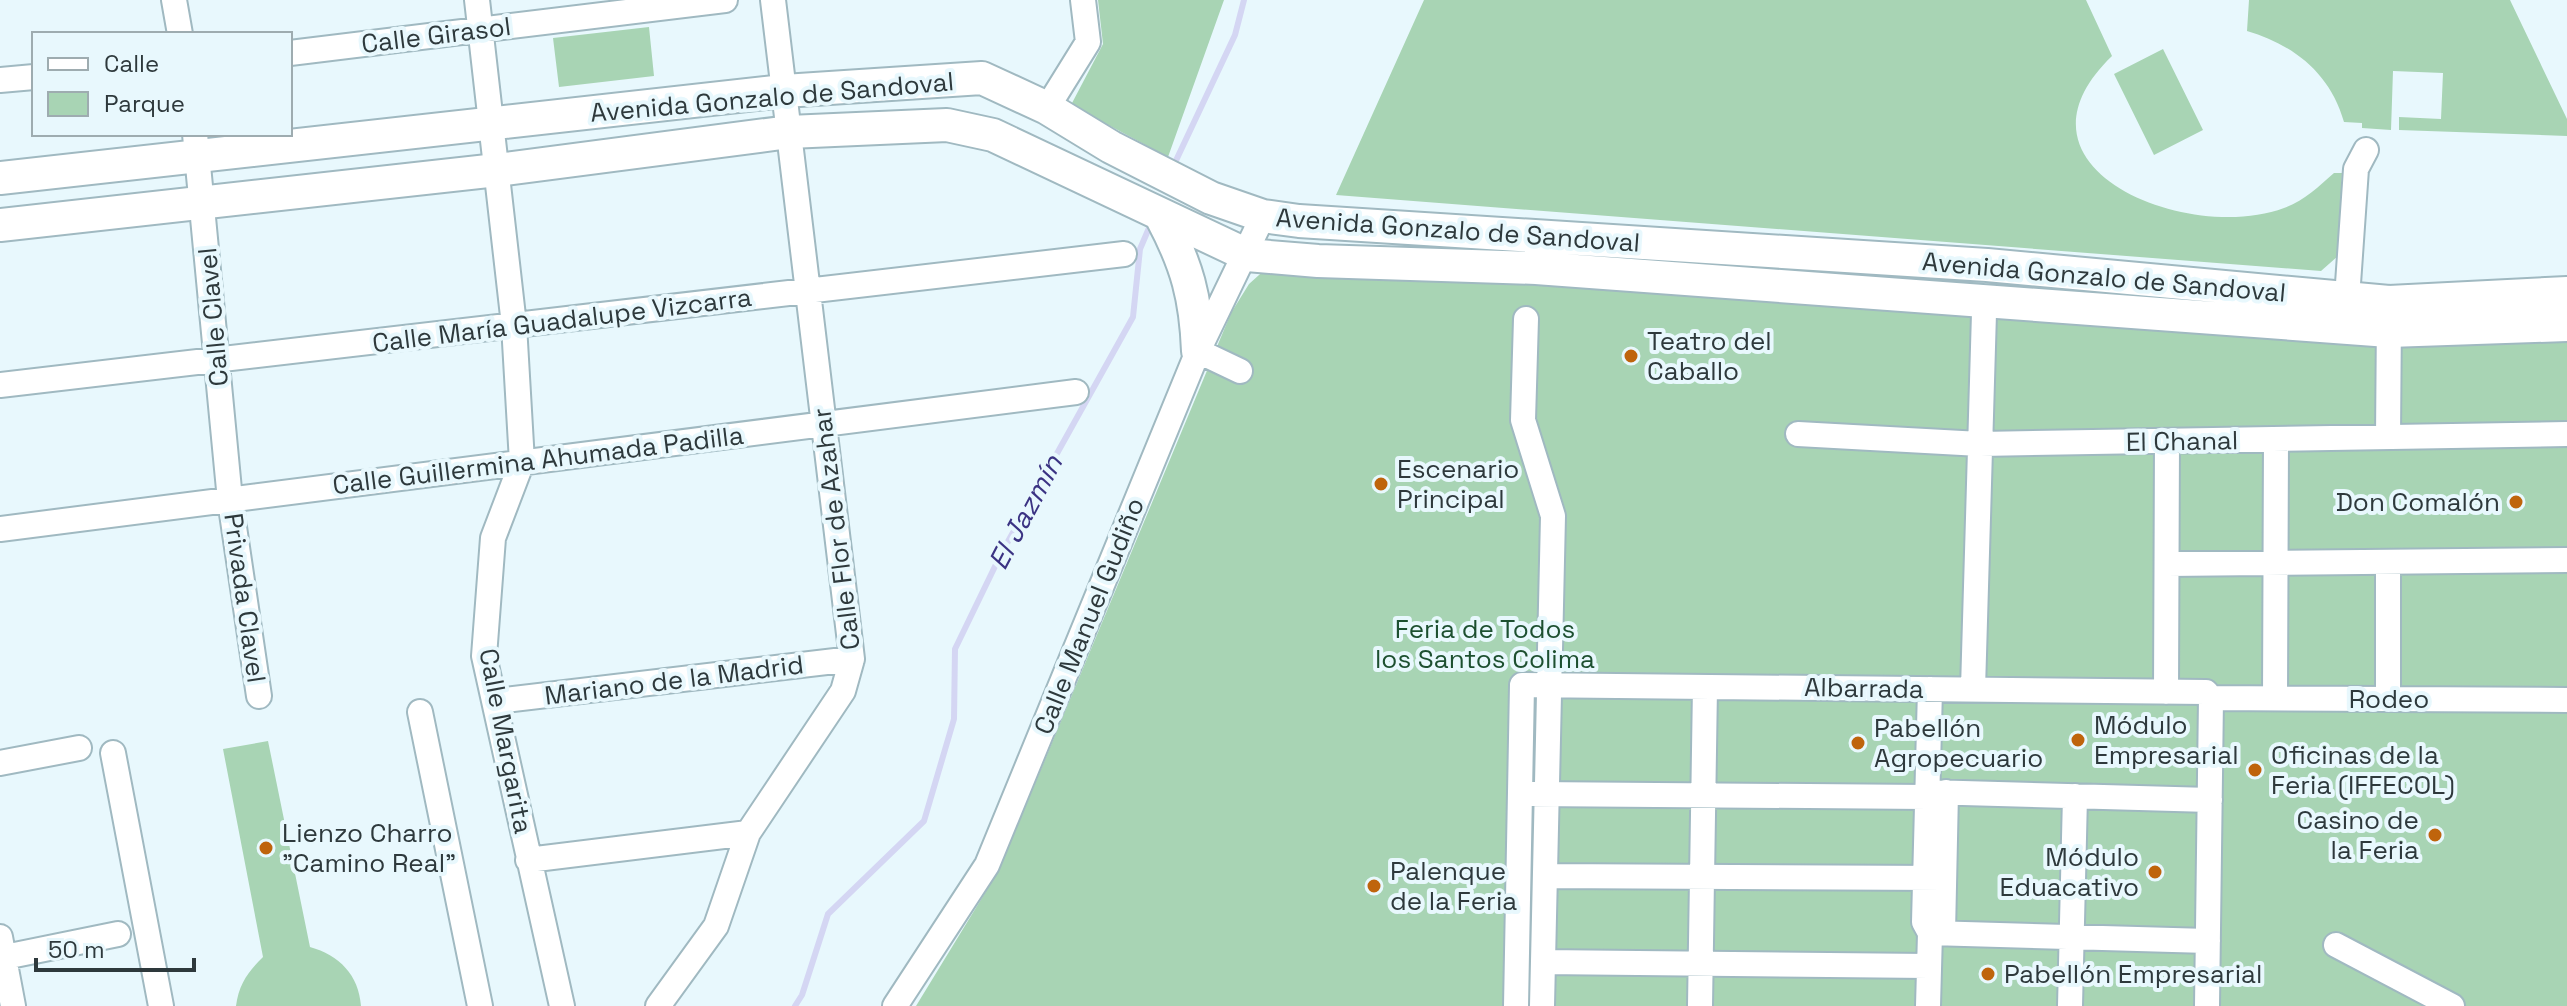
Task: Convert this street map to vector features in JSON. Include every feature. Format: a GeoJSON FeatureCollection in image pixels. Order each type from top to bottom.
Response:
{"type":"FeatureCollection","features":[{"type":"Feature","properties":{"kind":"main road","name":"Avenida Gonzalo de Sandoval"},"geometry":{"type":"LineString","coordinates":[[0,178],[197,146],[492,124],[784,91],[982,78],[1047,108],[1169,177],[1263,216],[1987,265],[2347,298],[2389,316],[2567,293]]}},
{"type":"Feature","properties":{"kind":"main road","name":"Avenida Gonzalo de Sandoval"},"geometry":{"type":"LineString","coordinates":[[0,225],[497,170],[789,132],[947,125],[993,135],[1247,255],[2567,325]]}},
{"type":"Feature","properties":{"kind":"main road"},"geometry":{"type":"LineString","coordinates":[[1155,214],[1187,269],[1196,312],[1198,351]]}},
{"type":"Feature","properties":{"kind":"street"},"geometry":{"type":"LineString","coordinates":[[174,0],[180,32]]}},
{"type":"Feature","properties":{"kind":"street","name":"Calle Margarita"},"geometry":{"type":"LineString","coordinates":[[477,0],[514,325],[522,462],[493,538],[484,656],[562,1006]]}},
{"type":"Feature","properties":{"kind":"street","name":"Calle Girasol"},"geometry":{"type":"LineString","coordinates":[[292,53],[725,0]]}},
{"type":"Feature","properties":{"kind":"street","name":"Calle Flor de Azahar"},"geometry":{"type":"LineString","coordinates":[[658,1006],[716,926],[748,833],[828,717],[843,691],[852,659],[773,0]]}},
{"type":"Feature","properties":{"kind":"street"},"geometry":{"type":"LineString","coordinates":[[1047,108],[1088,42],[1083,0]]}},
{"type":"Feature","properties":{"kind":"street"},"geometry":{"type":"LineString","coordinates":[[0,80],[32,77]]}},
{"type":"Feature","properties":{"kind":"street","name":"Calle Clavel"},"geometry":{"type":"LineString","coordinates":[[197,146],[230,500]]}},
{"type":"Feature","properties":{"kind":"street"},"geometry":{"type":"LineString","coordinates":[[2347,298],[2356,169],[2366,150]]}},
{"type":"Feature","properties":{"kind":"street","name":"Calle Manuel Gudiño"},"geometry":{"type":"LineString","coordinates":[[895,1006],[987,865],[1198,351],[1247,255],[1263,216]]}},
{"type":"Feature","properties":{"kind":"street","name":"Calle María Guadalupe Vizcarra"},"geometry":{"type":"LineString","coordinates":[[0,385],[1124,254]]}},
{"type":"Feature","properties":{"kind":"street"},"geometry":{"type":"LineString","coordinates":[[1973,689],[1984,313]]}},
{"type":"Feature","properties":{"kind":"street"},"geometry":{"type":"LineString","coordinates":[[2388,437],[2389,316]]}},
{"type":"Feature","properties":{"kind":"street"},"geometry":{"type":"LineString","coordinates":[[1526,319],[1523,420],[1553,516],[1542,1006]]}},
{"type":"Feature","properties":{"kind":"street"},"geometry":{"type":"LineString","coordinates":[[1198,351],[1240,371]]}},
{"type":"Feature","properties":{"kind":"street","name":"Calle Guillermina Ahumada Padilla"},"geometry":{"type":"LineString","coordinates":[[0,529],[1076,392]]}},
{"type":"Feature","properties":{"kind":"street","name":"El Chanal"},"geometry":{"type":"LineString","coordinates":[[1798,434],[1980,444],[2567,434]]}},
{"type":"Feature","properties":{"kind":"street"},"geometry":{"type":"LineString","coordinates":[[2275,698],[2276,439]]}},
{"type":"Feature","properties":{"kind":"street"},"geometry":{"type":"LineString","coordinates":[[2166,692],[2167,441]]}},
{"type":"Feature","properties":{"kind":"street","name":"Privada Clavel"},"geometry":{"type":"LineString","coordinates":[[230,500],[259,696]]}},
{"type":"Feature","properties":{"kind":"street"},"geometry":{"type":"LineString","coordinates":[[2167,564],[2567,560]]}},
{"type":"Feature","properties":{"kind":"street"},"geometry":{"type":"LineString","coordinates":[[2388,562],[2388,699]]}},
{"type":"Feature","properties":{"kind":"street","name":"Mariano de la Madrid"},"geometry":{"type":"LineString","coordinates":[[496,701],[852,659]]}},
{"type":"Feature","properties":{"kind":"street","name":"Albarrada"},"geometry":{"type":"LineString","coordinates":[[1520,794],[1522,685],[1973,689],[2209,695]]}},
{"type":"Feature","properties":{"kind":"street"},"geometry":{"type":"LineString","coordinates":[[1700,1006],[1705,687]]}},
{"type":"Feature","properties":{"kind":"street"},"geometry":{"type":"LineString","coordinates":[[1930,689],[1935,878],[1924,922],[1936,933],[2208,941]]}},
{"type":"Feature","properties":{"kind":"street"},"geometry":{"type":"LineString","coordinates":[[2207,1006],[2209,695]]}},
{"type":"Feature","properties":{"kind":"street","name":"Rodeo"},"geometry":{"type":"LineString","coordinates":[[2209,695],[2567,700]]}},
{"type":"Feature","properties":{"kind":"street"},"geometry":{"type":"LineString","coordinates":[[420,712],[480,1006]]}},
{"type":"Feature","properties":{"kind":"street"},"geometry":{"type":"LineString","coordinates":[[0,763],[79,748]]}},
{"type":"Feature","properties":{"kind":"street"},"geometry":{"type":"LineString","coordinates":[[113,753],[161,1006]]}},
{"type":"Feature","properties":{"kind":"street"},"geometry":{"type":"LineString","coordinates":[[1516,1006],[1520,794],[1933,794],[2210,800]]}},
{"type":"Feature","properties":{"kind":"street"},"geometry":{"type":"LineString","coordinates":[[2070,1006],[2075,796]]}},
{"type":"Feature","properties":{"kind":"street"},"geometry":{"type":"LineString","coordinates":[[528,860],[748,833]]}},
{"type":"Feature","properties":{"kind":"street"},"geometry":{"type":"LineString","coordinates":[[1545,876],[1935,878]]}},
{"type":"Feature","properties":{"kind":"street"},"geometry":{"type":"LineString","coordinates":[[1928,1006],[1929,966],[1936,933]]}},
{"type":"Feature","properties":{"kind":"street"},"geometry":{"type":"LineString","coordinates":[[13,1006],[1,950],[118,934]]}},
{"type":"Feature","properties":{"kind":"street"},"geometry":{"type":"LineString","coordinates":[[2336,945],[2452,1006]]}},
{"type":"Feature","properties":{"kind":"street"},"geometry":{"type":"LineString","coordinates":[[1543,962],[1929,966]]}},
{"type":"Feature","properties":{"kind":"green space"},"geometry":{"type":"Polygon","coordinates":[[[1098,0],[1224,0],[1168,157],[1071,105],[1103,44],[1098,0]]]}},
{"type":"Feature","properties":{"kind":"green space"},"geometry":{"type":"Polygon","coordinates":[[[1424,0],[2086,0],[2112,56],[2082,96],[2076,132],[2090,163],[2118,188],[2157,205],[2200,215],[2244,216],[2284,208],[2304,198],[2334,173],[2342,173],[2338,256],[2321,271],[1336,195],[1424,0]]]}},
{"type":"Feature","properties":{"kind":"green space"},"geometry":{"type":"Polygon","coordinates":[[[2249,0],[2510,0],[2567,119],[2567,136],[2399,130],[2399,117],[2441,119],[2443,73],[2393,71],[2391,130],[2362,128],[2362,123],[2344,122],[2330,89],[2308,63],[2280,44],[2247,31],[2249,0]]]}},
{"type":"Feature","properties":{"kind":"green space"},"geometry":{"type":"Polygon","coordinates":[[[649,27],[654,76],[559,87],[553,38],[649,27]]]}},
{"type":"Feature","properties":{"kind":"green space"},"geometry":{"type":"Polygon","coordinates":[[[2163,49],[2203,130],[2154,155],[2114,74],[2163,49]]]}},
{"type":"Feature","properties":{"kind":"green space","name":"Feria de Todos los Santos Colima"},"geometry":{"type":"Polygon","coordinates":[[[1269,266],[2378,346],[2567,337],[2567,1006],[916,1006],[999,870],[1231,313],[1249,284],[1269,266]]]}},
{"type":"Feature","properties":{"kind":"green space","name":"Lienzo Charro \"Camino Real\""},"geometry":{"type":"Polygon","coordinates":[[[268,741],[310,947],[330,955],[346,968],[356,985],[361,1006],[236,1006],[245,979],[263,957],[223,749],[268,741]]]}},
{"type":"Feature","properties":{"kind":"waterway","name":"El Jazmín"},"geometry":{"type":"LineString","coordinates":[[1172,169],[1235,35],[1244,0]]}},
{"type":"Feature","properties":{"kind":"waterway","name":"El Jazmín"},"geometry":{"type":"LineString","coordinates":[[795,1006],[802,995],[828,914],[924,821],[954,719],[955,649],[1001,554],[1133,317],[1140,249],[1152,221]]}},
{"type":"Feature","properties":{"kind":"place","name":"Teatro del Caballo"},"geometry":{"type":"Point","coordinates":[1631,356]}},
{"type":"Feature","properties":{"kind":"place","name":"Escenario Principal"},"geometry":{"type":"Point","coordinates":[1381,484]}},
{"type":"Feature","properties":{"kind":"place","name":"Don Comalón"},"geometry":{"type":"Point","coordinates":[2516,502]}},
{"type":"Feature","properties":{"kind":"place","name":"Módulo Empresarial"},"geometry":{"type":"Point","coordinates":[2078,740]}},
{"type":"Feature","properties":{"kind":"place","name":"Pabellón Agropecuario"},"geometry":{"type":"Point","coordinates":[1858,743]}},
{"type":"Feature","properties":{"kind":"place","name":"Oficinas de la Feria (IFFECOL)"},"geometry":{"type":"Point","coordinates":[2255,770]}},
{"type":"Feature","properties":{"kind":"place","name":"Casino de la Feria"},"geometry":{"type":"Point","coordinates":[2435,835]}},
{"type":"Feature","properties":{"kind":"place","name":"Lienzo Charro \"Camino Real\""},"geometry":{"type":"Point","coordinates":[266,848]}},
{"type":"Feature","properties":{"kind":"place","name":"Módulo Eduacativo"},"geometry":{"type":"Point","coordinates":[2155,872]}},
{"type":"Feature","properties":{"kind":"place","name":"Palenque de la Feria"},"geometry":{"type":"Point","coordinates":[1374,886]}},
{"type":"Feature","properties":{"kind":"place","name":"Pabellón Empresarial"},"geometry":{"type":"Point","coordinates":[1988,974]}}]}
